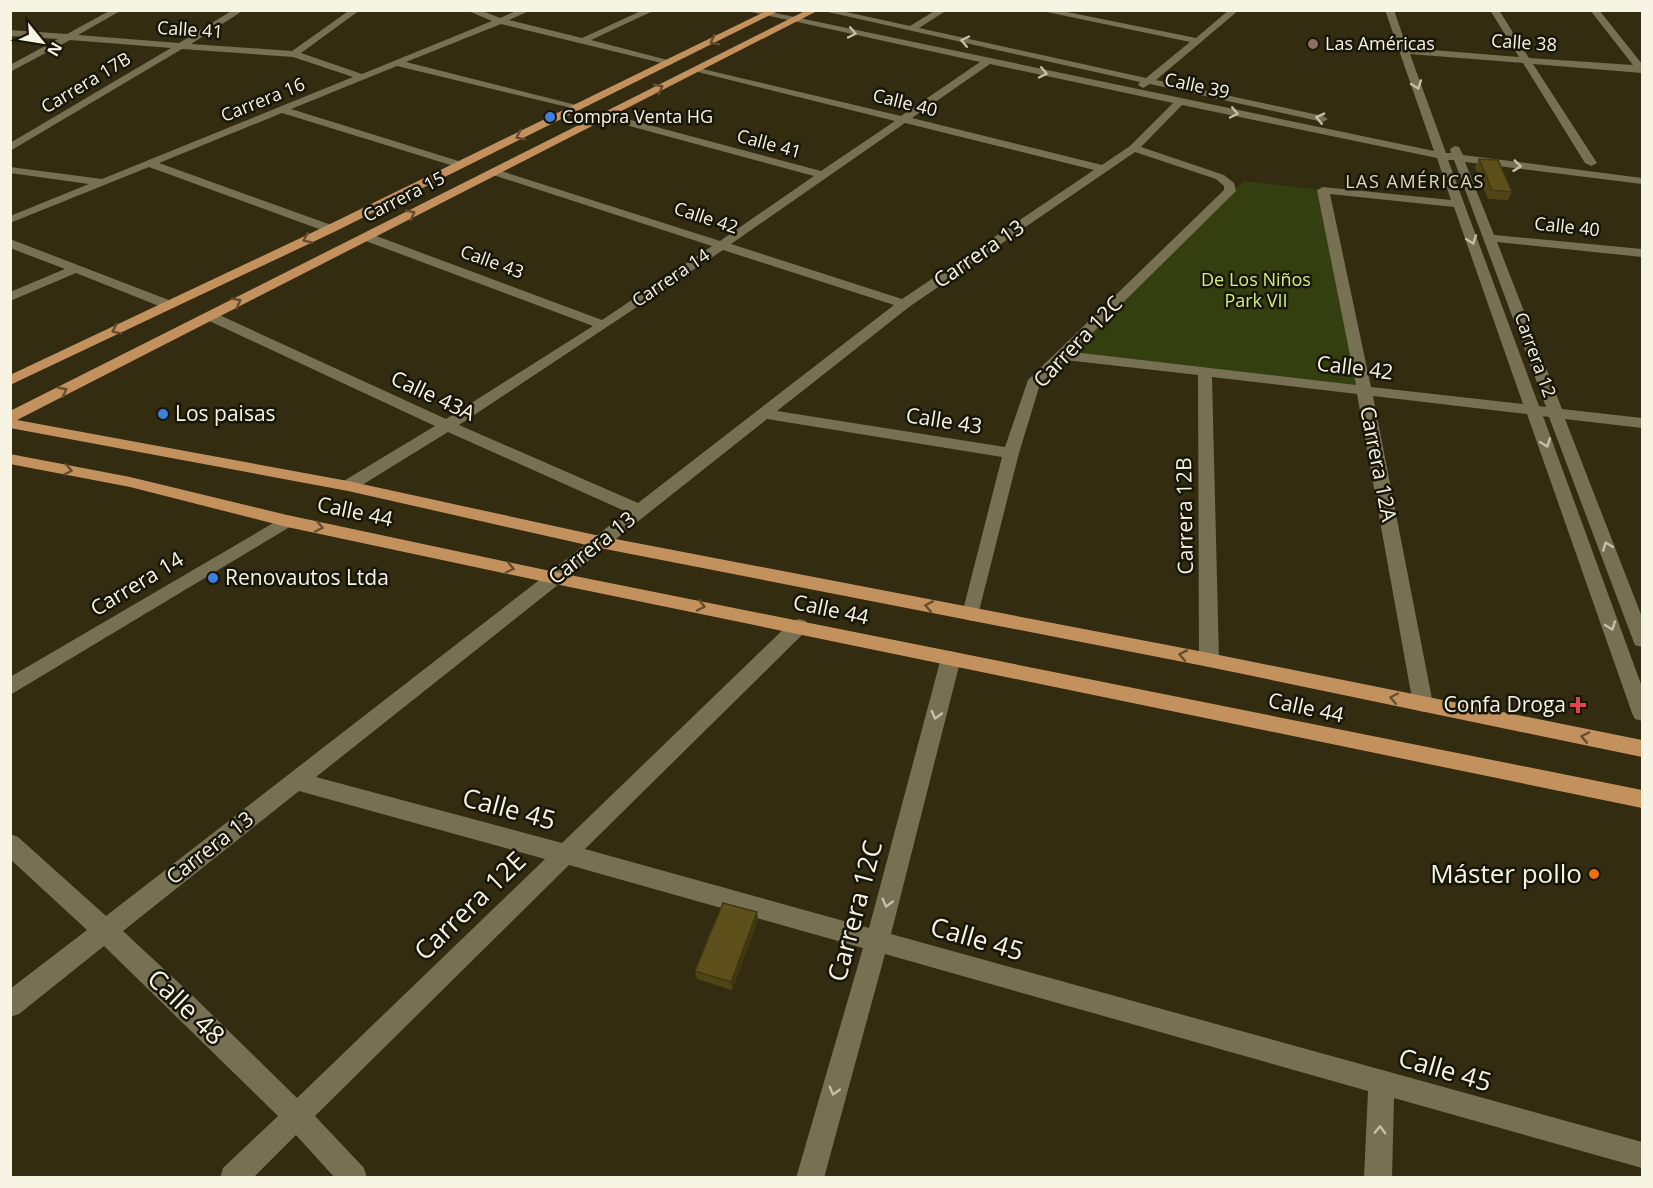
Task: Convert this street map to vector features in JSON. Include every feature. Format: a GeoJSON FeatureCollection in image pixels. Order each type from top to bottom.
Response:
{"type":"FeatureCollection","features":[{"type":"Feature","properties":{"kind":"main road","name":"Carrera 15"},"geometry":{"type":"LineString","coordinates":[[10,417],[815,10]]}},
{"type":"Feature","properties":{"kind":"main road","name":"Carrera 15"},"geometry":{"type":"LineString","coordinates":[[10,381],[330,229],[771,13]]}},
{"type":"Feature","properties":{"kind":"main road","name":"Calle 44"},"geometry":{"type":"LineString","coordinates":[[10,423],[348,486],[600,542],[1209,660],[1642,749]]}},
{"type":"Feature","properties":{"kind":"main road","name":"Calle 44"},"geometry":{"type":"LineString","coordinates":[[10,459],[130,482],[287,520],[555,578],[1642,800]]}},
{"type":"Feature","properties":{"kind":"street"},"geometry":{"type":"LineString","coordinates":[[10,69],[118,10]]}},
{"type":"Feature","properties":{"kind":"street","name":"Carrera 17B"},"geometry":{"type":"LineString","coordinates":[[10,148],[240,10]]}},
{"type":"Feature","properties":{"kind":"street"},"geometry":{"type":"LineString","coordinates":[[294,54],[356,10]]}},
{"type":"Feature","properties":{"kind":"street"},"geometry":{"type":"LineString","coordinates":[[470,10],[501,21],[670,62]]}},
{"type":"Feature","properties":{"kind":"street","name":"Carrera 16"},"geometry":{"type":"LineString","coordinates":[[10,220],[527,10]]}},
{"type":"Feature","properties":{"kind":"street"},"geometry":{"type":"LineString","coordinates":[[582,41],[651,10]]}},
{"type":"Feature","properties":{"kind":"street","name":"Calle 39"},"geometry":{"type":"LineString","coordinates":[[746,10],[771,13],[795,21],[1180,102],[1448,152],[1642,181]]}},
{"type":"Feature","properties":{"kind":"street","name":"Calle 39"},"geometry":{"type":"LineString","coordinates":[[823,10],[1334,122]]}},
{"type":"Feature","properties":{"kind":"street"},"geometry":{"type":"LineString","coordinates":[[912,29],[943,10]]}},
{"type":"Feature","properties":{"kind":"street"},"geometry":{"type":"LineString","coordinates":[[1041,10],[1199,41]]}},
{"type":"Feature","properties":{"kind":"street"},"geometry":{"type":"LineString","coordinates":[[1072,17],[1081,10]]}},
{"type":"Feature","properties":{"kind":"street"},"geometry":{"type":"LineString","coordinates":[[1134,92],[1235,10]]}},
{"type":"Feature","properties":{"kind":"street","name":"Carrera 12"},"geometry":{"type":"LineString","coordinates":[[1389,10],[1404,51],[1448,152],[1489,238],[1642,640]]}},
{"type":"Feature","properties":{"kind":"street"},"geometry":{"type":"LineString","coordinates":[[1494,10],[1591,163]]}},
{"type":"Feature","properties":{"kind":"street"},"geometry":{"type":"LineString","coordinates":[[1594,10],[1642,69]]}},
{"type":"Feature","properties":{"kind":"street","name":"Calle 41"},"geometry":{"type":"LineString","coordinates":[[10,33],[294,54],[363,77]]}},
{"type":"Feature","properties":{"kind":"street","name":"Calle 38"},"geometry":{"type":"LineString","coordinates":[[1404,51],[1642,69]]}},
{"type":"Feature","properties":{"kind":"street","name":"Carrera 14"},"geometry":{"type":"LineString","coordinates":[[348,486],[450,427],[988,61]]}},
{"type":"Feature","properties":{"kind":"street"},"geometry":{"type":"LineString","coordinates":[[397,63],[576,108]]}},
{"type":"Feature","properties":{"kind":"street","name":"Calle 40"},"geometry":{"type":"LineString","coordinates":[[698,69],[901,121],[1104,169]]}},
{"type":"Feature","properties":{"kind":"street","name":"Carrera 13"},"geometry":{"type":"LineString","coordinates":[[10,1005],[904,304],[1134,148],[1180,102]]}},
{"type":"Feature","properties":{"kind":"street"},"geometry":{"type":"LineString","coordinates":[[283,110],[461,165]]}},
{"type":"Feature","properties":{"kind":"street","name":"Calle 41"},"geometry":{"type":"LineString","coordinates":[[604,116],[821,175]]}},
{"type":"Feature","properties":{"kind":"street","name":"Calle 39"},"geometry":{"type":"LineString","coordinates":[[1392,135],[1448,152],[1642,169]]}},
{"type":"Feature","properties":{"kind":"street","name":"Carrera 12C"},"geometry":{"type":"LineString","coordinates":[[971,614],[1011,453],[1033,383],[1230,191],[1230,185],[1224,179],[1134,148]]}},
{"type":"Feature","properties":{"kind":"street","name":"Carrera 12"},"geometry":{"type":"LineString","coordinates":[[1448,152],[1459,204],[1642,713]]}},
{"type":"Feature","properties":{"kind":"street"},"geometry":{"type":"LineString","coordinates":[[150,164],[330,229]]}},
{"type":"Feature","properties":{"kind":"street"},"geometry":{"type":"LineString","coordinates":[[10,170],[104,182]]}},
{"type":"Feature","properties":{"kind":"street","name":"Calle 42"},"geometry":{"type":"LineString","coordinates":[[494,172],[722,243],[904,304]]}},
{"type":"Feature","properties":{"kind":"street","name":"Carrera 12A"},"geometry":{"type":"LineString","coordinates":[[1423,704],[1364,390],[1323,190],[1459,204]]}},
{"type":"Feature","properties":{"kind":"street","name":"Calle 43"},"geometry":{"type":"LineString","coordinates":[[367,237],[603,325]]}},
{"type":"Feature","properties":{"kind":"street","name":"Calle 40"},"geometry":{"type":"LineString","coordinates":[[1489,238],[1642,253]]}},
{"type":"Feature","properties":{"kind":"street"},"geometry":{"type":"LineString","coordinates":[[10,243],[169,305]]}},
{"type":"Feature","properties":{"kind":"street"},"geometry":{"type":"LineString","coordinates":[[10,297],[78,268]]}},
{"type":"Feature","properties":{"kind":"street","name":"Calle 43A"},"geometry":{"type":"LineString","coordinates":[[210,316],[450,427],[641,511]]}},
{"type":"Feature","properties":{"kind":"street","name":"Calle 42"},"geometry":{"type":"LineString","coordinates":[[1062,355],[1642,423]]}},
{"type":"Feature","properties":{"kind":"street","name":"Carrera 12B"},"geometry":{"type":"LineString","coordinates":[[1205,371],[1209,660]]}},
{"type":"Feature","properties":{"kind":"street","name":"Calle 43"},"geometry":{"type":"LineString","coordinates":[[764,414],[1011,453]]}},
{"type":"Feature","properties":{"kind":"street","name":"Carrera 14"},"geometry":{"type":"LineString","coordinates":[[10,687],[287,520]]}},
{"type":"Feature","properties":{"kind":"street","name":"Carrera 12E"},"geometry":{"type":"LineString","coordinates":[[233,1178],[799,626]]}},
{"type":"Feature","properties":{"kind":"street","name":"Carrera 12C"},"geometry":{"type":"LineString","coordinates":[[810,1178],[877,941],[951,658]]}},
{"type":"Feature","properties":{"kind":"street","name":"Calle 45"},"geometry":{"type":"LineString","coordinates":[[296,781],[1642,1155]]}},
{"type":"Feature","properties":{"kind":"street","name":"Calle 48"},"geometry":{"type":"LineString","coordinates":[[10,844],[105,930],[298,1114],[354,1178]]}},
{"type":"Feature","properties":{"kind":"street"},"geometry":{"type":"LineString","coordinates":[[1378,1178],[1382,1082]]}},
{"type":"Feature","properties":{"kind":"green space","name":"De Los Niños Park VII"},"geometry":{"type":"Polygon","coordinates":[[[1244,181],[1323,190],[1364,390],[1062,355],[1244,181]]]}},
{"type":"Feature","properties":{"kind":"building"},"geometry":{"type":"Polygon","coordinates":[[[1479,159],[1498,160],[1512,192],[1492,190],[1479,159]]]}},
{"type":"Feature","properties":{"kind":"building"},"geometry":{"type":"Polygon","coordinates":[[[723,903],[757,912],[731,982],[695,971],[723,903]]]}},
{"type":"Feature","properties":{"kind":"place","name":"Las Américas"},"geometry":{"type":"Point","coordinates":[1313,44]}},
{"type":"Feature","properties":{"kind":"place","name":"Compra Venta HG"},"geometry":{"type":"Point","coordinates":[550,117]}},
{"type":"Feature","properties":{"kind":"place","name":"Los paisas"},"geometry":{"type":"Point","coordinates":[163,414]}},
{"type":"Feature","properties":{"kind":"place","name":"Renovautos Ltda"},"geometry":{"type":"Point","coordinates":[213,578]}},
{"type":"Feature","properties":{"kind":"place","name":"Confa Droga"},"geometry":{"type":"Point","coordinates":[1578,705]}},
{"type":"Feature","properties":{"kind":"place","name":"Máster pollo"},"geometry":{"type":"Point","coordinates":[1594,874]}},
{"type":"Feature","properties":{"kind":"district","name":"LAS AMÉRICAS"},"geometry":{"type":"Point","coordinates":[1415,182]}}]}
